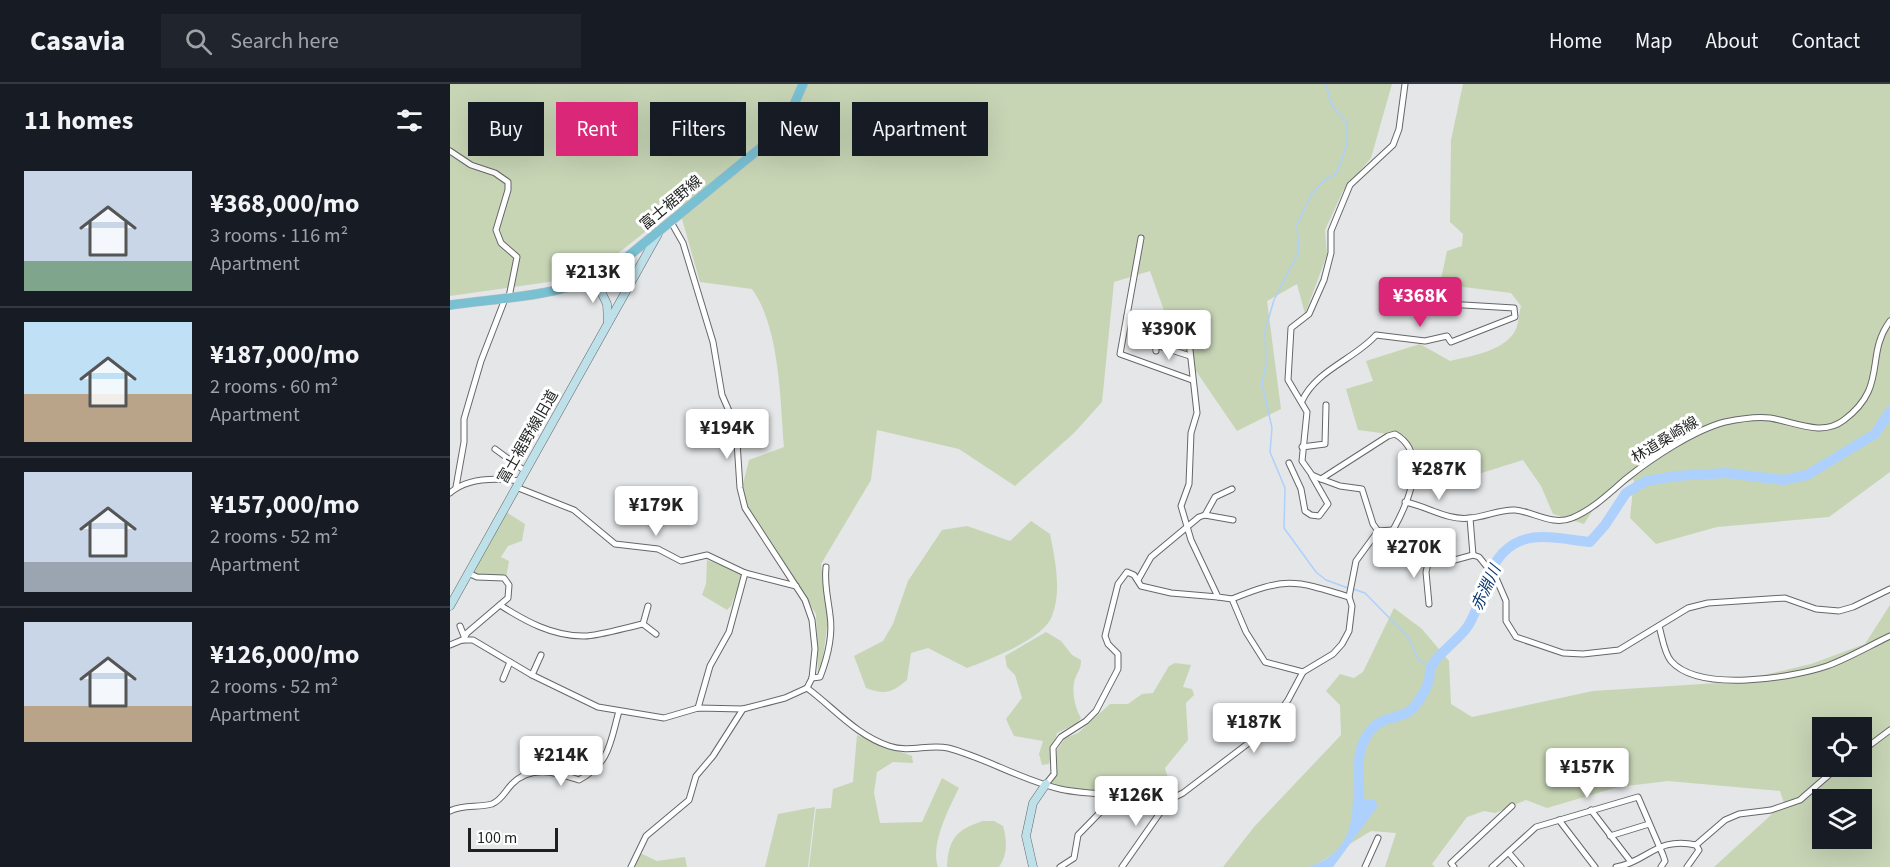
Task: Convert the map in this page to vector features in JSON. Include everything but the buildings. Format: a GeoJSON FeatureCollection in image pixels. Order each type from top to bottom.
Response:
{"type":"FeatureCollection","features":[{"type":"Feature","properties":{"kind":"main road","name":"富士裾野線"},"geometry":{"type":"LineString","coordinates":[[450,305],[558,290],[595,279],[633,254],[775,136],[785,125],[803,84]]}},
{"type":"Feature","properties":{"kind":"street"},"geometry":{"type":"LineString","coordinates":[[1289,463],[1301,489],[1305,511],[1319,516],[1328,504],[1302,461],[1307,412],[1288,381],[1291,328],[1309,314],[1331,253],[1331,231],[1350,185],[1393,145],[1398,129],[1405,84]]}},
{"type":"Feature","properties":{"kind":"street"},"geometry":{"type":"LineString","coordinates":[[450,151],[471,165],[495,173],[508,182],[508,190],[497,220],[496,230],[501,243],[518,257],[507,297],[481,361],[464,418],[464,442],[456,488]]}},
{"type":"Feature","properties":{"kind":"street"},"geometry":{"type":"LineString","coordinates":[[464,638],[473,640],[532,675],[584,701],[619,711],[664,718],[698,708],[743,709],[785,698],[807,688],[812,678],[815,649],[812,620],[805,600],[745,508],[740,488],[733,420],[722,395],[713,342],[683,243],[671,222]]}},
{"type":"Feature","properties":{"kind":"street","name":"富士裾野線旧道"},"geometry":{"type":"LineString","coordinates":[[450,606],[658,232]]}},
{"type":"Feature","properties":{"kind":"street"},"geometry":{"type":"LineString","coordinates":[[1141,238],[1120,354],[1192,380]]}},
{"type":"Feature","properties":{"kind":"street"},"geometry":{"type":"LineString","coordinates":[[595,279],[607,303],[608,325]]}},
{"type":"Feature","properties":{"kind":"street"},"geometry":{"type":"LineString","coordinates":[[1302,401],[1306,392],[1325,374],[1365,347],[1376,334],[1425,340],[1447,336],[1450,342],[1515,317],[1514,308],[1430,303],[1403,289]]}},
{"type":"Feature","properties":{"kind":"street"},"geometry":{"type":"LineString","coordinates":[[1127,316],[1152,325],[1156,348],[1190,356]]}},
{"type":"Feature","properties":{"kind":"street","name":"林道桑崎線"},"geometry":{"type":"LineString","coordinates":[[1405,502],[1421,505],[1442,516],[1470,518],[1515,510],[1556,520],[1571,518],[1603,499],[1628,477],[1692,434],[1742,419],[1769,418],[1815,429],[1843,421],[1862,402],[1874,383],[1881,333],[1890,321]]}},
{"type":"Feature","properties":{"kind":"street"},"geometry":{"type":"LineString","coordinates":[[1189,341],[1197,412],[1191,433],[1189,484],[1181,506],[1187,528],[1218,597]]}},
{"type":"Feature","properties":{"kind":"street"},"geometry":{"type":"LineString","coordinates":[[1302,447],[1325,444],[1326,405]]}},
{"type":"Feature","properties":{"kind":"street"},"geometry":{"type":"LineString","coordinates":[[1321,478],[1395,434],[1404,439],[1414,456],[1410,492],[1393,530]]}},
{"type":"Feature","properties":{"kind":"street"},"geometry":{"type":"LineString","coordinates":[[495,449],[525,471]]}},
{"type":"Feature","properties":{"kind":"street"},"geometry":{"type":"LineString","coordinates":[[1311,474],[1340,486],[1362,489],[1373,525],[1378,531]]}},
{"type":"Feature","properties":{"kind":"street"},"geometry":{"type":"LineString","coordinates":[[450,493],[456,488],[487,479],[517,484],[574,510],[615,544],[658,549],[681,561],[707,555],[745,573],[796,586]]}},
{"type":"Feature","properties":{"kind":"street"},"geometry":{"type":"LineString","coordinates":[[1138,580],[1151,557],[1205,515],[1215,497],[1232,489]]}},
{"type":"Feature","properties":{"kind":"street"},"geometry":{"type":"LineString","coordinates":[[1205,515],[1233,520]]}},
{"type":"Feature","properties":{"kind":"street"},"geometry":{"type":"LineString","coordinates":[[1470,518],[1473,555]]}},
{"type":"Feature","properties":{"kind":"street"},"geometry":{"type":"LineString","coordinates":[[1122,867],[1169,801],[1267,729],[1288,700],[1303,672],[1325,660],[1342,644],[1349,631],[1352,606],[1349,596],[1356,561],[1378,531],[1393,530],[1428,549],[1430,555],[1426,572],[1429,604]]}},
{"type":"Feature","properties":{"kind":"street"},"geometry":{"type":"LineString","coordinates":[[1430,555],[1450,561],[1473,555],[1484,562],[1496,578],[1506,601],[1506,621],[1516,637],[1563,653],[1583,654],[1619,650],[1688,608],[1708,603],[1785,598],[1815,609],[1839,611],[1853,608],[1890,589]]}},
{"type":"Feature","properties":{"kind":"street"},"geometry":{"type":"LineString","coordinates":[[812,678],[820,677],[829,639],[831,617],[824,583],[826,567]]}},
{"type":"Feature","properties":{"kind":"street"},"geometry":{"type":"LineString","coordinates":[[1034,867],[1026,836],[1033,803],[1054,774],[1053,748],[1061,736],[1086,721],[1096,711],[1118,669],[1118,654],[1108,644],[1105,636],[1118,584],[1127,572],[1138,580],[1141,586],[1172,594],[1232,599],[1264,586],[1294,582],[1349,596]]}},
{"type":"Feature","properties":{"kind":"street"},"geometry":{"type":"LineString","coordinates":[[450,645],[464,638],[508,598],[507,580],[468,573]]}},
{"type":"Feature","properties":{"kind":"street"},"geometry":{"type":"LineString","coordinates":[[698,708],[710,666],[729,632],[745,573]]}},
{"type":"Feature","properties":{"kind":"street"},"geometry":{"type":"LineString","coordinates":[[1232,599],[1246,632],[1266,662],[1303,672]]}},
{"type":"Feature","properties":{"kind":"street"},"geometry":{"type":"LineString","coordinates":[[500,605],[544,629],[584,637],[643,624],[656,634]]}},
{"type":"Feature","properties":{"kind":"street"},"geometry":{"type":"LineString","coordinates":[[643,624],[648,606]]}},
{"type":"Feature","properties":{"kind":"street"},"geometry":{"type":"LineString","coordinates":[[460,626],[464,638]]}},
{"type":"Feature","properties":{"kind":"street"},"geometry":{"type":"LineString","coordinates":[[1659,626],[1670,660],[1687,671],[1710,680],[1775,678],[1827,666],[1890,636]]}},
{"type":"Feature","properties":{"kind":"street"},"geometry":{"type":"LineString","coordinates":[[532,675],[540,655]]}},
{"type":"Feature","properties":{"kind":"street"},"geometry":{"type":"LineString","coordinates":[[503,679],[510,662]]}},
{"type":"Feature","properties":{"kind":"street"},"geometry":{"type":"LineString","coordinates":[[807,688],[856,729],[889,747],[905,750],[930,746],[948,748],[978,757],[1059,789],[1117,795],[1141,794],[1169,801]]}},
{"type":"Feature","properties":{"kind":"street"},"geometry":{"type":"LineString","coordinates":[[631,867],[646,836],[688,801],[696,776],[713,756],[743,709]]}},
{"type":"Feature","properties":{"kind":"street"},"geometry":{"type":"LineString","coordinates":[[450,811],[462,806],[492,804],[500,800],[513,782],[543,771],[555,771],[579,780],[590,774],[607,756],[619,711]]}},
{"type":"Feature","properties":{"kind":"street"},"geometry":{"type":"LineString","coordinates":[[1872,743],[1890,730]]}},
{"type":"Feature","properties":{"kind":"street"},"geometry":{"type":"LineString","coordinates":[[1616,867],[1631,862],[1657,846],[1685,842],[1696,844],[1725,820],[1739,814],[1771,810],[1800,800],[1826,777]]}},
{"type":"Feature","properties":{"kind":"street"},"geometry":{"type":"LineString","coordinates":[[1060,867],[1074,858],[1078,835],[1117,795]]}},
{"type":"Feature","properties":{"kind":"street"},"geometry":{"type":"LineString","coordinates":[[1492,867],[1536,827],[1638,797],[1665,861],[1661,867]]}},
{"type":"Feature","properties":{"kind":"street"},"geometry":{"type":"LineString","coordinates":[[1454,867],[1450,863],[1512,806]]}},
{"type":"Feature","properties":{"kind":"street"},"geometry":{"type":"LineString","coordinates":[[1591,810],[1631,862]]}},
{"type":"Feature","properties":{"kind":"street"},"geometry":{"type":"LineString","coordinates":[[1559,820],[1595,867]]}},
{"type":"Feature","properties":{"kind":"street"},"geometry":{"type":"LineString","coordinates":[[1610,836],[1649,824]]}},
{"type":"Feature","properties":{"kind":"street"},"geometry":{"type":"LineString","coordinates":[[1365,867],[1378,838]]}},
{"type":"Feature","properties":{"kind":"street"},"geometry":{"type":"LineString","coordinates":[[1687,867],[1699,850],[1696,844]]}},
{"type":"Feature","properties":{"kind":"street"},"geometry":{"type":"LineString","coordinates":[[1509,853],[1521,867]]}},
{"type":"Feature","properties":{"kind":"green space"},"geometry":{"type":"Polygon","coordinates":[[[450,84],[1392,84],[1371,158],[1343,191],[1325,230],[1327,255],[1305,314],[1297,284],[1267,301],[1281,409],[1237,431],[1174,339],[1150,271],[1114,282],[1102,402],[1074,433],[1015,486],[959,449],[877,430],[871,480],[821,564],[828,619],[823,658],[818,673],[816,614],[747,506],[743,484],[749,460],[784,447],[780,386],[773,343],[761,305],[752,289],[700,282],[682,219],[661,203],[665,216],[607,262],[570,279],[450,296],[450,84]]]}},
{"type":"Feature","properties":{"kind":"green space"},"geometry":{"type":"Polygon","coordinates":[[[1463,84],[1890,84],[1890,472],[1829,517],[1717,527],[1656,544],[1630,518],[1634,479],[1601,497],[1584,524],[1553,514],[1541,486],[1523,460],[1456,481],[1431,470],[1404,436],[1358,430],[1346,389],[1373,381],[1366,361],[1420,344],[1450,361],[1468,357],[1504,343],[1517,326],[1521,306],[1511,293],[1440,284],[1447,251],[1462,246],[1463,234],[1450,222],[1451,140],[1463,84]]]}},
{"type":"Feature","properties":{"kind":"green space"},"geometry":{"type":"Polygon","coordinates":[[[506,512],[525,524],[522,541],[508,546],[501,557],[509,561],[506,578],[472,573],[506,512]]]}},
{"type":"Feature","properties":{"kind":"green space"},"geometry":{"type":"Polygon","coordinates":[[[1031,521],[1050,534],[1055,564],[1057,596],[1047,625],[1014,648],[967,668],[928,648],[911,653],[907,680],[902,684],[883,692],[866,688],[854,656],[883,641],[893,624],[908,581],[942,530],[967,526],[1010,541],[1031,521]]]}},
{"type":"Feature","properties":{"kind":"green space"},"geometry":{"type":"Polygon","coordinates":[[[707,560],[743,574],[731,606],[727,610],[702,595],[706,584],[707,560]]]}},
{"type":"Feature","properties":{"kind":"green space"},"geometry":{"type":"Polygon","coordinates":[[[1890,605],[1890,867],[1714,867],[1784,803],[1780,791],[1668,781],[1618,787],[1547,808],[1526,800],[1495,813],[1484,811],[1467,817],[1432,864],[1435,867],[1385,867],[1396,833],[1371,831],[1312,867],[1223,867],[1254,827],[1341,735],[1340,705],[1326,691],[1340,674],[1354,678],[1363,672],[1394,608],[1422,629],[1449,661],[1451,704],[1472,717],[1593,691],[1734,682],[1811,664],[1865,644],[1890,605]]]}},
{"type":"Feature","properties":{"kind":"green space"},"geometry":{"type":"Polygon","coordinates":[[[1046,632],[1061,641],[1072,655],[1081,660],[1073,688],[1075,704],[1081,718],[1076,724],[1057,733],[1049,764],[1042,765],[1039,754],[1043,741],[1014,736],[1006,719],[1022,698],[1015,675],[1007,667],[1005,656],[1046,632]]]}},
{"type":"Feature","properties":{"kind":"green space"},"geometry":{"type":"Polygon","coordinates":[[[1175,663],[1191,665],[1183,687],[1192,689],[1194,695],[1186,703],[1188,740],[1165,768],[1168,778],[1162,795],[1079,789],[1051,784],[1057,772],[1057,750],[1065,738],[1078,733],[1110,704],[1128,704],[1142,694],[1153,693],[1169,666],[1175,663]]]}},
{"type":"Feature","properties":{"kind":"green space"},"geometry":{"type":"Polygon","coordinates":[[[857,735],[912,756],[913,763],[893,762],[877,772],[874,793],[880,823],[922,822],[942,778],[959,788],[938,838],[936,858],[938,867],[809,867],[816,809],[831,808],[833,789],[853,782],[857,735]]]}},
{"type":"Feature","properties":{"kind":"green space"},"geometry":{"type":"Polygon","coordinates":[[[815,807],[808,867],[765,867],[778,814],[815,807]]]}},
{"type":"Feature","properties":{"kind":"green space"},"geometry":{"type":"Polygon","coordinates":[[[983,821],[994,821],[1003,826],[1006,847],[999,867],[947,867],[949,849],[956,836],[983,821]]]}},
{"type":"Feature","properties":{"kind":"green space"},"geometry":{"type":"Polygon","coordinates":[[[640,853],[657,861],[685,857],[687,867],[634,867],[640,853]]]}},
{"type":"Feature","properties":{"kind":"water"},"geometry":{"type":"Polygon","coordinates":[[[1353,797],[1375,800],[1378,806],[1333,867],[1309,867],[1330,856],[1344,841],[1351,822],[1353,797]]]}},
{"type":"Feature","properties":{"kind":"waterway"},"geometry":{"type":"LineString","coordinates":[[1326,84],[1331,104],[1347,123],[1347,145],[1337,173],[1323,181],[1311,195],[1297,225],[1299,251],[1274,300],[1265,331],[1266,362],[1262,384],[1272,428],[1270,452],[1285,488],[1284,528],[1316,572],[1326,580],[1348,588]]}},
{"type":"Feature","properties":{"kind":"waterway","name":"赤淵川"},"geometry":{"type":"LineString","coordinates":[[1358,810],[1360,753],[1368,734],[1379,723],[1408,712],[1420,699],[1429,680],[1431,667],[1468,626],[1491,571],[1504,552],[1514,544],[1522,540],[1541,537],[1590,542],[1605,525],[1626,493],[1646,481],[1676,476],[1726,473],[1783,480],[1807,475],[1875,434],[1890,411]]}},
{"type":"Feature","properties":{"kind":"waterway"},"geometry":{"type":"LineString","coordinates":[[1353,589],[1365,593],[1408,637],[1419,660],[1431,668]]}}]}
